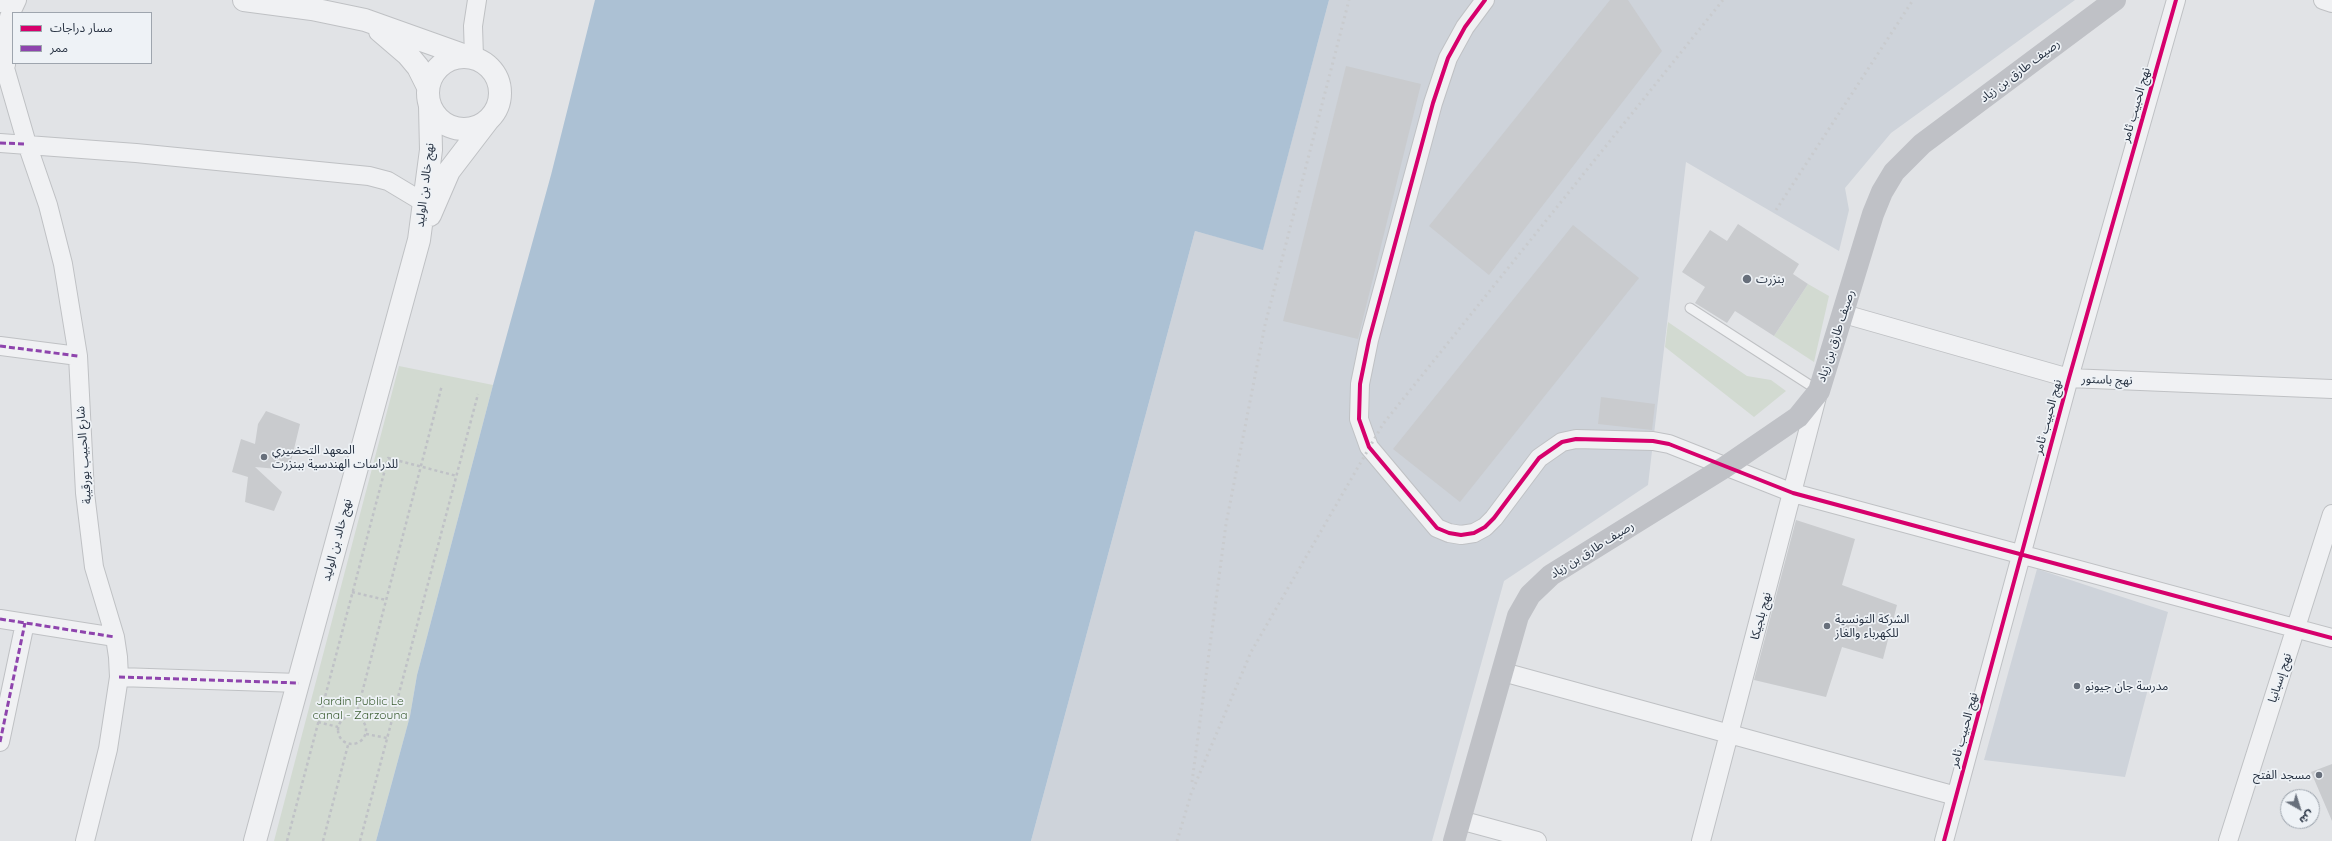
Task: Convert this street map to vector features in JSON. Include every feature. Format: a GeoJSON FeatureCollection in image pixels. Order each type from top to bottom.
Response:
{"type":"FeatureCollection","features":[{"type":"Feature","properties":{"kind":"main road","name":"رصيف طارق بن زياد"},"geometry":{"type":"LineString","coordinates":[[1454,841],[1518,616],[1530,595],[1551,574],[1725,467],[1798,417],[1819,391],[1844,314],[1873,214],[1882,192],[1899,167],[1922,144],[2115,0]]}},
{"type":"Feature","properties":{"kind":"street"},"geometry":{"type":"LineString","coordinates":[[0,1],[12,0]]}},
{"type":"Feature","properties":{"kind":"street","name":"شارع الحبيب بورقيبة"},"geometry":{"type":"LineString","coordinates":[[6,72],[9,17],[17,0]]}},
{"type":"Feature","properties":{"kind":"street"},"geometry":{"type":"LineString","coordinates":[[244,0],[312,9],[365,20],[470,57],[492,69],[499,84],[500,101],[495,111],[488,120],[478,126],[467,129],[456,128],[444,124],[436,116],[418,67],[408,55],[365,20]]}},
{"type":"Feature","properties":{"kind":"street"},"geometry":{"type":"LineString","coordinates":[[470,57],[473,26],[478,0]]}},
{"type":"Feature","properties":{"kind":"street"},"geometry":{"type":"LineString","coordinates":[[1485,0],[1465,27],[1448,58],[1433,103],[1369,340],[1360,384],[1360,419],[1368,447],[1438,528],[1449,533],[1461,535],[1474,533],[1485,527],[1539,458],[1562,442],[1576,439],[1653,441],[1669,444],[1793,493],[2021,555],[2296,627],[2332,638]]}},
{"type":"Feature","properties":{"kind":"street","name":"نهج الحبيب ثامر"},"geometry":{"type":"LineString","coordinates":[[1944,841],[2069,378],[2176,0]]}},
{"type":"Feature","properties":{"kind":"street"},"geometry":{"type":"LineString","coordinates":[[2324,0],[2332,2]]}},
{"type":"Feature","properties":{"kind":"street","name":"شارع الحبيب بورقيبة"},"geometry":{"type":"LineString","coordinates":[[0,51],[26,144],[48,205],[63,264],[78,356],[85,493],[94,567],[114,637],[120,677],[108,749],[85,841]]}},
{"type":"Feature","properties":{"kind":"street"},"geometry":{"type":"LineString","coordinates":[[429,97],[437,68],[445,61],[455,57],[470,57]]}},
{"type":"Feature","properties":{"kind":"street","name":"نهج خالد بن الوليد"},"geometry":{"type":"LineString","coordinates":[[255,841],[428,205],[431,150],[429,97]]}},
{"type":"Feature","properties":{"kind":"street","name":"نهج خالد بن الوليد"},"geometry":{"type":"LineString","coordinates":[[428,205],[449,171],[488,120]]}},
{"type":"Feature","properties":{"kind":"street"},"geometry":{"type":"LineString","coordinates":[[0,143],[26,144],[369,176],[388,181],[428,205]]}},
{"type":"Feature","properties":{"kind":"street","name":"نهج باستور"},"geometry":{"type":"LineString","coordinates":[[1844,314],[2069,378],[2332,389]]}},
{"type":"Feature","properties":{"kind":"street"},"geometry":{"type":"LineString","coordinates":[[0,346],[78,356]]}},
{"type":"Feature","properties":{"kind":"street","name":"نهج بلجيكا"},"geometry":{"type":"LineString","coordinates":[[1701,841],[1819,391]]}},
{"type":"Feature","properties":{"kind":"street","name":"نهج إسبانيا"},"geometry":{"type":"LineString","coordinates":[[2228,841],[2332,514]]}},
{"type":"Feature","properties":{"kind":"street"},"geometry":{"type":"LineString","coordinates":[[0,619],[114,637]]}},
{"type":"Feature","properties":{"kind":"street"},"geometry":{"type":"LineString","coordinates":[[0,742],[25,623]]}},
{"type":"Feature","properties":{"kind":"street"},"geometry":{"type":"LineString","coordinates":[[1502,672],[1956,796]]}},
{"type":"Feature","properties":{"kind":"street"},"geometry":{"type":"LineString","coordinates":[[120,677],[299,683]]}},
{"type":"Feature","properties":{"kind":"street"},"geometry":{"type":"LineString","coordinates":[[1460,820],[1537,841]]}},
{"type":"Feature","properties":{"kind":"lane"},"geometry":{"type":"LineString","coordinates":[[1690,308],[1819,391]]}},
{"type":"Feature","properties":{"kind":"path"},"geometry":{"type":"LineString","coordinates":[[356,716],[442,385]]}},
{"type":"Feature","properties":{"kind":"path"},"geometry":{"type":"LineString","coordinates":[[360,841],[478,394]]}},
{"type":"Feature","properties":{"kind":"path"},"geometry":{"type":"LineString","coordinates":[[286,841],[388,458],[457,476]]}},
{"type":"Feature","properties":{"kind":"path"},"geometry":{"type":"LineString","coordinates":[[352,592],[386,600]]}},
{"type":"Feature","properties":{"kind":"path"},"geometry":{"type":"LineString","coordinates":[[356,716],[364,722],[366,733],[358,744],[348,745],[341,740],[338,727],[347,717],[356,716]]}},
{"type":"Feature","properties":{"kind":"path"},"geometry":{"type":"LineString","coordinates":[[318,722],[338,727]]}},
{"type":"Feature","properties":{"kind":"path"},"geometry":{"type":"LineString","coordinates":[[366,733],[387,738]]}},
{"type":"Feature","properties":{"kind":"path"},"geometry":{"type":"LineString","coordinates":[[323,841],[348,745]]}},
{"type":"Feature","properties":{"kind":"shaded area"},"geometry":{"type":"Polygon","coordinates":[[[1329,0],[2075,0],[1891,133],[1845,188],[1849,210],[1839,251],[1686,162],[1648,485],[1504,581],[1432,841],[1031,841],[1195,231],[1263,249],[1329,0]]]}},
{"type":"Feature","properties":{"kind":"shaded area","name":"مدرسة جان جيونو"},"geometry":{"type":"Polygon","coordinates":[[[2037,569],[2168,612],[2125,777],[1984,760],[2037,569]]]}},
{"type":"Feature","properties":{"kind":"green space"},"geometry":{"type":"Polygon","coordinates":[[[1808,284],[1829,296],[1814,362],[1774,336],[1808,284]]]}},
{"type":"Feature","properties":{"kind":"green space"},"geometry":{"type":"Polygon","coordinates":[[[1668,322],[1747,376],[1771,380],[1786,391],[1754,417],[1665,347],[1668,322]]]}},
{"type":"Feature","properties":{"kind":"green space","name":"Jardin Public Le canal - Zarzouna"},"geometry":{"type":"Polygon","coordinates":[[[399,366],[493,385],[417,675],[410,716],[376,841],[274,841],[399,366]]]}},
{"type":"Feature","properties":{"kind":"water"},"geometry":{"type":"Polygon","coordinates":[[[595,0],[1329,0],[1263,250],[1195,231],[1031,841],[376,841],[410,716],[417,675],[493,385],[551,175],[595,0]]]}},
{"type":"Feature","properties":{"kind":"building"},"geometry":{"type":"Polygon","coordinates":[[[1610,0],[1628,0],[1662,51],[1489,275],[1429,226],[1610,0]]]}},
{"type":"Feature","properties":{"kind":"building"},"geometry":{"type":"Polygon","coordinates":[[[1346,66],[1421,84],[1358,339],[1283,321],[1346,66]]]}},
{"type":"Feature","properties":{"kind":"building","name":"بنزرت"},"geometry":{"type":"Polygon","coordinates":[[[1738,224],[1799,264],[1793,274],[1808,284],[1774,336],[1735,311],[1727,323],[1695,303],[1705,287],[1682,272],[1710,230],[1727,241],[1738,224]]]}},
{"type":"Feature","properties":{"kind":"building"},"geometry":{"type":"Polygon","coordinates":[[[1573,225],[1639,278],[1460,502],[1393,449],[1573,225]]]}},
{"type":"Feature","properties":{"kind":"building"},"geometry":{"type":"Polygon","coordinates":[[[1601,397],[1655,404],[1652,430],[1598,424],[1601,397]]]}},
{"type":"Feature","properties":{"kind":"building","name":"المعهد التحضيري للدراسات الهندسية ببنزرت"},"geometry":{"type":"Polygon","coordinates":[[[266,411],[300,424],[289,470],[255,467],[282,492],[274,511],[245,502],[248,477],[232,472],[241,439],[255,444],[258,424],[266,411]]]}},
{"type":"Feature","properties":{"kind":"building","name":"الشركة التونسية للكهرباء والغاز"},"geometry":{"type":"Polygon","coordinates":[[[1796,520],[1855,539],[1842,585],[1897,605],[1883,659],[1842,647],[1826,697],[1754,680],[1796,520]]]}},
{"type":"Feature","properties":{"kind":"building"},"geometry":{"type":"Polygon","coordinates":[[[2332,764],[2332,821],[2320,793],[2320,789],[2318,789],[2311,772],[2332,764]]]}},
{"type":"Feature","properties":{"kind":"railway"},"geometry":{"type":"LineString","coordinates":[[1192,782],[1226,524],[1265,325],[1349,0]]}},
{"type":"Feature","properties":{"kind":"railway"},"geometry":{"type":"LineString","coordinates":[[1177,841],[1191,794],[1251,652],[1383,424],[1723,0]]}},
{"type":"Feature","properties":{"kind":"railway"},"geometry":{"type":"LineString","coordinates":[[1776,210],[1913,0]]}},
{"type":"Feature","properties":{"kind":"marked path"},"geometry":{"type":"LineString","coordinates":[[0,143],[27,144]]}},
{"type":"Feature","properties":{"kind":"marked path"},"geometry":{"type":"LineString","coordinates":[[0,346],[78,356]]}},
{"type":"Feature","properties":{"kind":"marked path"},"geometry":{"type":"LineString","coordinates":[[0,619],[115,637]]}},
{"type":"Feature","properties":{"kind":"marked path"},"geometry":{"type":"LineString","coordinates":[[0,742],[25,623]]}},
{"type":"Feature","properties":{"kind":"marked path"},"geometry":{"type":"LineString","coordinates":[[119,677],[299,683]]}},
{"type":"Feature","properties":{"kind":"cycle path"},"geometry":{"type":"LineString","coordinates":[[1485,0],[1465,27],[1448,58],[1433,103],[1369,340],[1360,384],[1359,419],[1369,447],[1437,528],[1449,533],[1461,535],[1474,533],[1485,527],[1494,518],[1539,458],[1562,442],[1576,439],[1653,441],[1669,444],[1793,493],[2332,638]]}},
{"type":"Feature","properties":{"kind":"cycle path"},"geometry":{"type":"LineString","coordinates":[[1944,841],[2069,378],[2176,0]]}},
{"type":"Feature","properties":{"kind":"place","name":"بنزرت"},"geometry":{"type":"Point","coordinates":[1747,279]}},
{"type":"Feature","properties":{"kind":"place","name":"المعهد التحضيري للدراسات الهندسية ببنزرت"},"geometry":{"type":"Point","coordinates":[264,457]}},
{"type":"Feature","properties":{"kind":"place","name":"الشركة التونسية للكهرباء والغاز"},"geometry":{"type":"Point","coordinates":[1827,626]}},
{"type":"Feature","properties":{"kind":"place","name":"مدرسة جان جيونو"},"geometry":{"type":"Point","coordinates":[2077,686]}},
{"type":"Feature","properties":{"kind":"place","name":"مسجد الفتح"},"geometry":{"type":"Point","coordinates":[2319,775]}}]}
